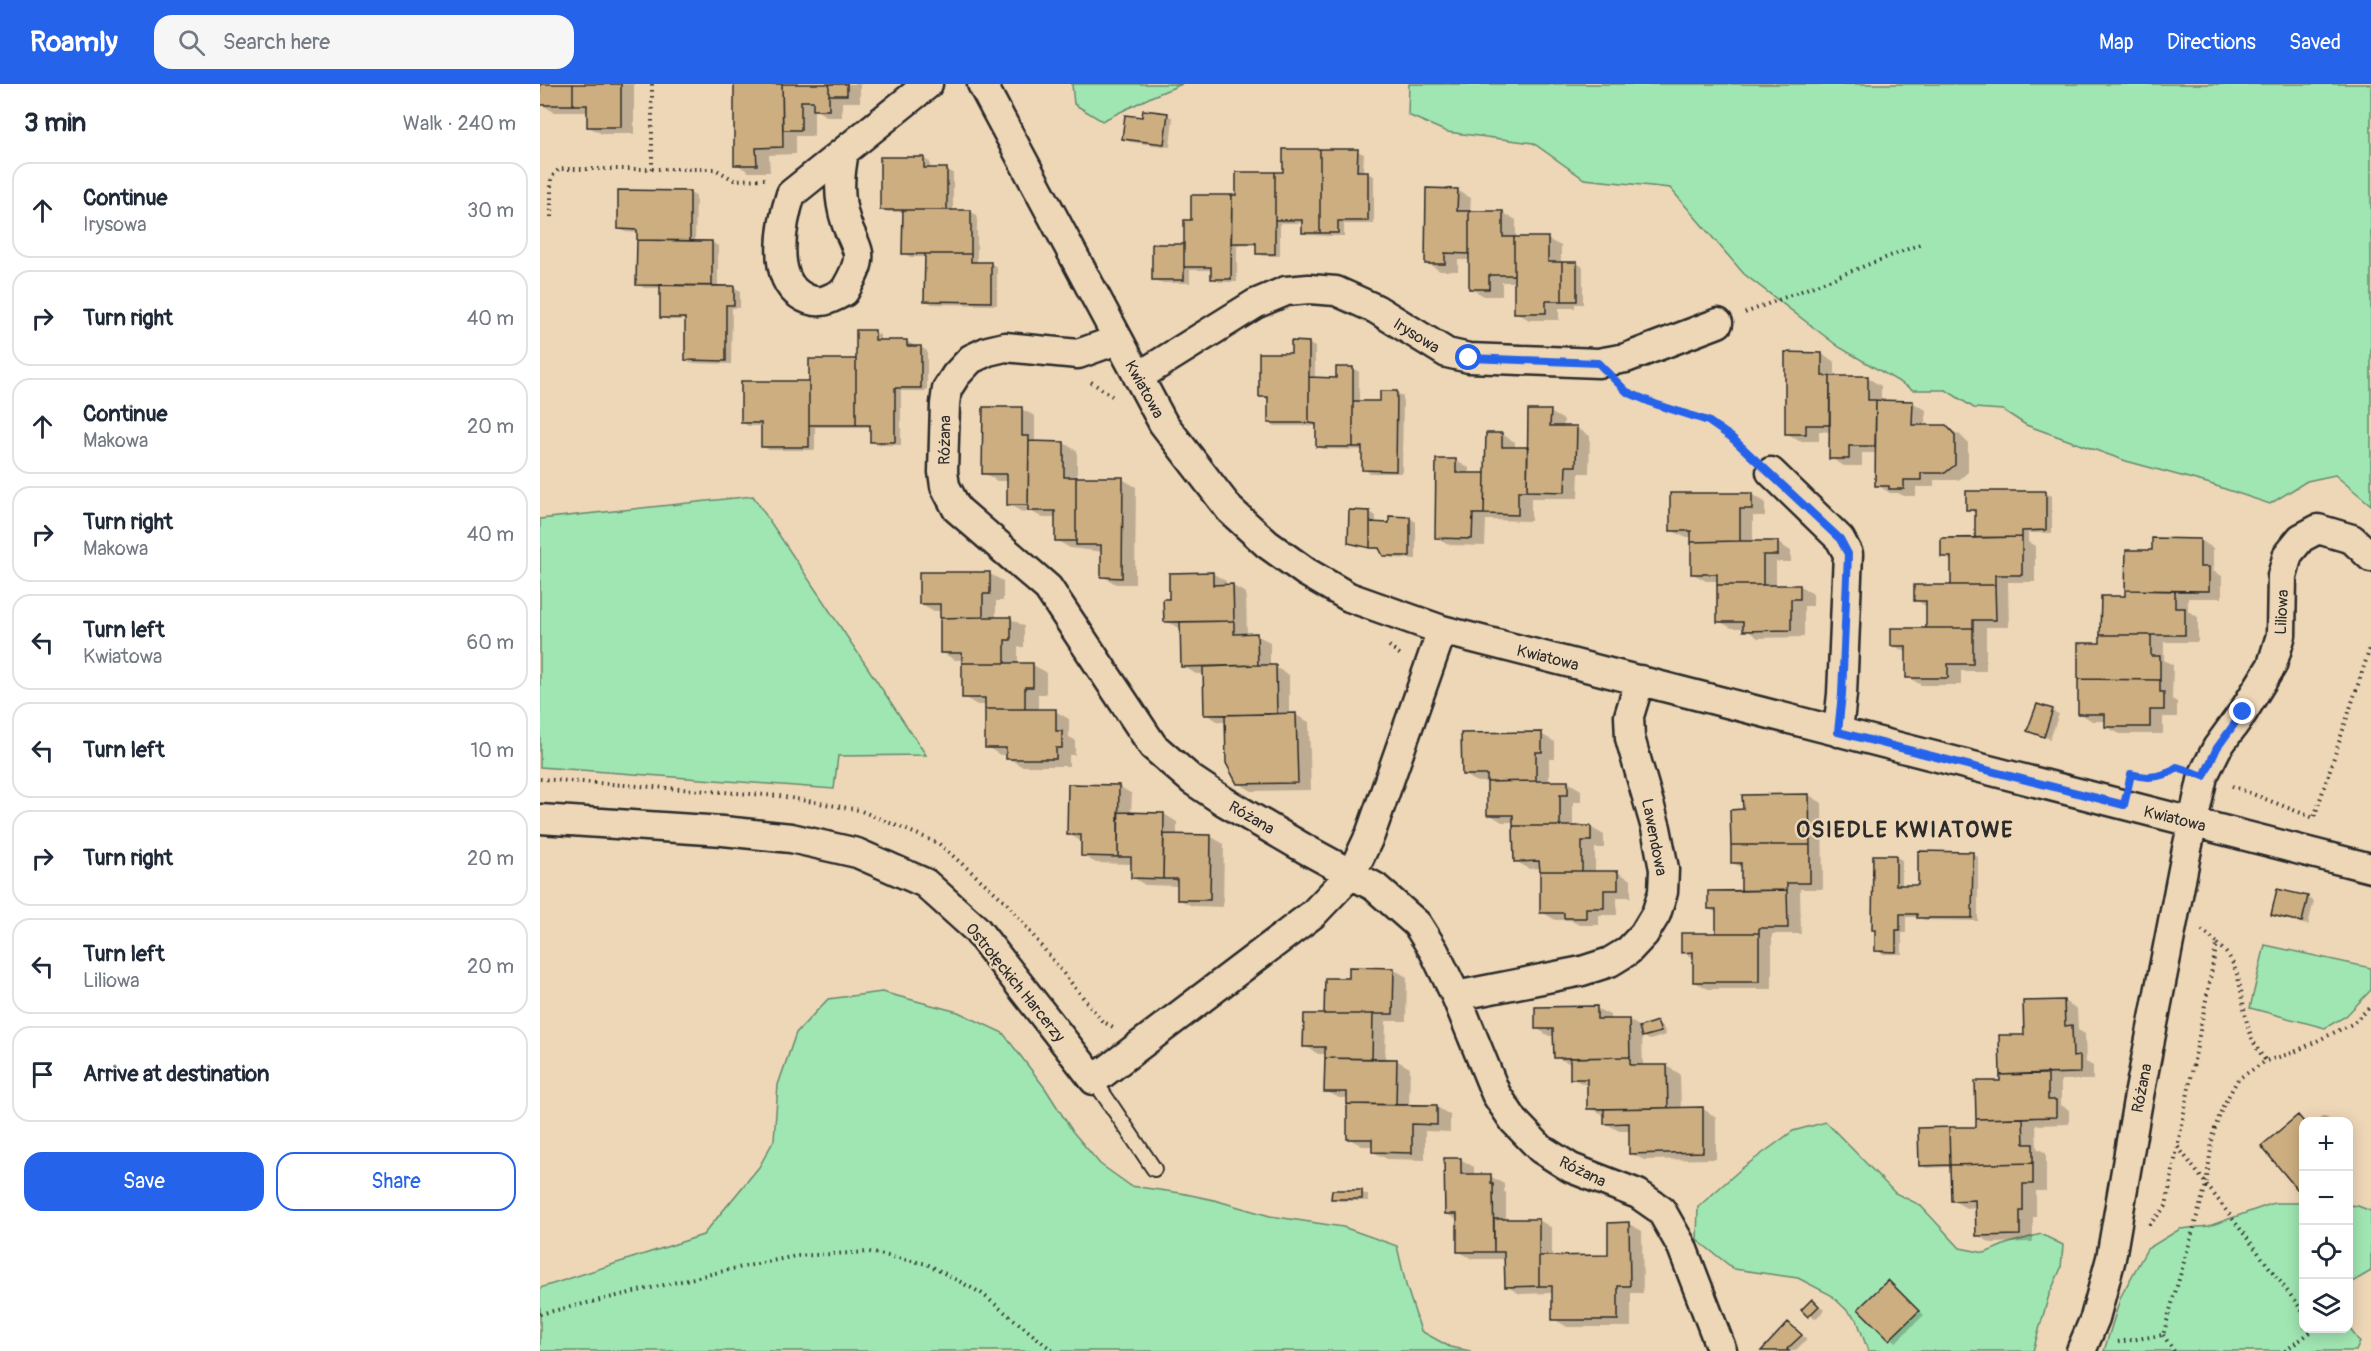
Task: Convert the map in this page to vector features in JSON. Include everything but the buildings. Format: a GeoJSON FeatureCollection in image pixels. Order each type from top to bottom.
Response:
{"type":"FeatureCollection","features":[{"type":"Feature","properties":{"kind":"street"},"geometry":{"type":"LineString","coordinates":[[844,152],[840,195],[846,222],[858,254],[854,273],[844,292],[822,301],[806,299],[792,290],[782,269],[783,217],[791,194],[928,84]]}},
{"type":"Feature","properties":{"kind":"street","name":"Kwiatowa"},"geometry":{"type":"LineString","coordinates":[[981,84],[1163,423],[1230,510],[1267,544],[1306,572],[1349,597],[1442,630],[2371,868]]}},
{"type":"Feature","properties":{"kind":"street","name":"Irysowa"},"geometry":{"type":"LineString","coordinates":[[1138,377],[1255,304],[1286,291],[1309,289],[1336,291],[1376,309],[1447,353],[1469,358],[1598,363],[1626,358],[1718,323]]}},
{"type":"Feature","properties":{"kind":"street","name":"Różana"},"geometry":{"type":"LineString","coordinates":[[1117,340],[1078,354],[1005,347],[988,351],[971,359],[947,389],[945,404],[943,472],[945,486],[957,508],[1048,588],[1153,746],[1192,780],[1307,850],[1352,873],[1395,903],[1417,924],[1434,951],[1456,996],[1496,1094],[1514,1121],[1541,1149],[1571,1168],[1638,1194],[1661,1210],[1682,1247],[1722,1351]]}},
{"type":"Feature","properties":{"kind":"street"},"geometry":{"type":"LineString","coordinates":[[1771,472],[1840,539],[1848,554],[1842,694],[1838,732]]}},
{"type":"Feature","properties":{"kind":"street","name":"Liliowa"},"geometry":{"type":"LineString","coordinates":[[2193,822],[2204,776],[2217,748],[2272,665],[2281,635],[2282,576],[2288,554],[2301,538],[2318,529],[2352,539],[2371,557]]}},
{"type":"Feature","properties":{"kind":"street"},"geometry":{"type":"LineString","coordinates":[[1094,1080],[1313,914],[1352,873],[1370,836],[1442,630]]}},
{"type":"Feature","properties":{"kind":"street","name":"Lawendowa"},"geometry":{"type":"LineString","coordinates":[[1456,996],[1582,971],[1610,962],[1628,951],[1644,934],[1656,914],[1663,892],[1664,869],[1653,819],[1630,738],[1629,716],[1640,680]]}},
{"type":"Feature","properties":{"kind":"street","name":"Ostrołęckich Harcerzy"},"geometry":{"type":"LineString","coordinates":[[540,819],[723,831],[791,838],[857,853],[925,883],[976,929],[1094,1080]]}},
{"type":"Feature","properties":{"kind":"street","name":"Różana"},"geometry":{"type":"LineString","coordinates":[[2081,1351],[2095,1318],[2111,1258],[2137,1106],[2193,822]]}},
{"type":"Feature","properties":{"kind":"lane"},"geometry":{"type":"LineString","coordinates":[[1094,1080],[1154,1169]]}},
{"type":"Feature","properties":{"kind":"path"},"geometry":{"type":"LineString","coordinates":[[652,84],[652,169]]}},
{"type":"Feature","properties":{"kind":"path"},"geometry":{"type":"LineString","coordinates":[[551,217],[551,178],[559,169],[715,169],[734,180],[809,178]]}},
{"type":"Feature","properties":{"kind":"path"},"geometry":{"type":"LineString","coordinates":[[1718,323],[1923,243]]}},
{"type":"Feature","properties":{"kind":"path"},"geometry":{"type":"LineString","coordinates":[[1078,354],[1089,380],[1115,398]]}},
{"type":"Feature","properties":{"kind":"path"},"geometry":{"type":"LineString","coordinates":[[1598,363],[1627,392],[1655,404],[1708,421],[1731,437],[1771,472]]}},
{"type":"Feature","properties":{"kind":"path"},"geometry":{"type":"LineString","coordinates":[[1382,639],[1400,655],[1429,663]]}},
{"type":"Feature","properties":{"kind":"path"},"geometry":{"type":"LineString","coordinates":[[2124,805],[2131,774],[2143,777],[2169,774],[2177,767],[2223,782],[2314,818],[2371,645]]}},
{"type":"Feature","properties":{"kind":"path"},"geometry":{"type":"LineString","coordinates":[[2200,928],[2229,957],[2248,1030],[2255,1048],[2266,1061]]}},
{"type":"Feature","properties":{"kind":"path"},"geometry":{"type":"LineString","coordinates":[[2146,1228],[2166,1206],[2217,943]]}},
{"type":"Feature","properties":{"kind":"path"},"geometry":{"type":"LineString","coordinates":[[2163,1335],[2206,1185],[2213,1134],[2223,1106],[2238,1079],[2266,1061],[2292,1053],[2352,1024],[2371,1006]]}},
{"type":"Feature","properties":{"kind":"path"},"geometry":{"type":"LineString","coordinates":[[2178,1147],[2299,1306]]}},
{"type":"Feature","properties":{"kind":"path"},"geometry":{"type":"LineString","coordinates":[[540,1314],[796,1256],[869,1252],[927,1264],[954,1278],[981,1293],[1053,1351]]}},
{"type":"Feature","properties":{"kind":"path"},"geometry":{"type":"LineString","coordinates":[[2285,1351],[2310,1333]]}},
{"type":"Feature","properties":{"kind":"path"},"geometry":{"type":"LineString","coordinates":[[2112,1343],[2163,1335]]}},
{"type":"Feature","properties":{"kind":"path"},"geometry":{"type":"LineString","coordinates":[[2163,1335],[2174,1351]]}},
{"type":"Feature","properties":{"kind":"green space"},"geometry":{"type":"Polygon","coordinates":[[[1072,84],[1182,84],[1102,121],[1074,104],[1072,84]]]}},
{"type":"Feature","properties":{"kind":"green space"},"geometry":{"type":"Polygon","coordinates":[[[1409,84],[2371,84],[2371,505],[2335,475],[2307,481],[2270,504],[2207,483],[2126,461],[2026,425],[2003,410],[1974,408],[1946,390],[1913,390],[1839,347],[1744,274],[1670,188],[1584,179],[1533,143],[1447,132],[1408,115],[1409,84]]]}},
{"type":"Feature","properties":{"kind":"green space"},"geometry":{"type":"Polygon","coordinates":[[[753,496],[926,755],[838,756],[834,789],[540,767],[540,519],[753,496]]]}},
{"type":"Feature","properties":{"kind":"green space"},"geometry":{"type":"Polygon","coordinates":[[[2265,945],[2371,968],[2371,990],[2346,1016],[2325,1028],[2250,1008],[2265,945]]]}},
{"type":"Feature","properties":{"kind":"green space"},"geometry":{"type":"Polygon","coordinates":[[[882,992],[958,1012],[1003,1033],[1045,1088],[1073,1132],[1100,1164],[1131,1186],[1214,1200],[1270,1216],[1343,1227],[1397,1246],[1406,1285],[1421,1331],[1450,1347],[1471,1351],[540,1351],[540,1288],[703,1235],[759,1167],[774,1140],[778,1085],[796,1033],[828,999],[882,992]]]}},
{"type":"Feature","properties":{"kind":"green space"},"geometry":{"type":"Polygon","coordinates":[[[1826,1122],[1895,1193],[1920,1205],[1960,1248],[1985,1253],[2041,1234],[2063,1245],[2061,1268],[2049,1295],[2033,1351],[1868,1351],[1857,1320],[1831,1295],[1798,1278],[1734,1269],[1697,1240],[1698,1207],[1741,1169],[1793,1131],[1826,1122]]]}},
{"type":"Feature","properties":{"kind":"green space"},"geometry":{"type":"Polygon","coordinates":[[[2274,1203],[2299,1203],[2299,1333],[2353,1333],[2360,1342],[2356,1351],[2104,1351],[2121,1296],[2147,1249],[2180,1229],[2209,1226],[2274,1203]]]}},
{"type":"Feature","properties":{"kind":"green space"},"geometry":{"type":"Polygon","coordinates":[[[2353,1205],[2371,1211],[2371,1271],[2353,1282],[2353,1205]]]}},
{"type":"Feature","properties":{"kind":"district","name":"OSIEDLE KWIATOWE"},"geometry":{"type":"Point","coordinates":[1905,829]}},
{"type":"Feature","properties":{"kind":"route"},"geometry":{"type":"LineString","coordinates":[[1469,358],[1598,363],[1627,392],[1655,404],[1708,421],[1731,437],[1840,539],[1848,554],[1842,694],[1838,732],[2124,805],[2131,774],[2143,777],[2169,774],[2177,767],[2204,776],[2217,748],[2243,712]]}}]}
